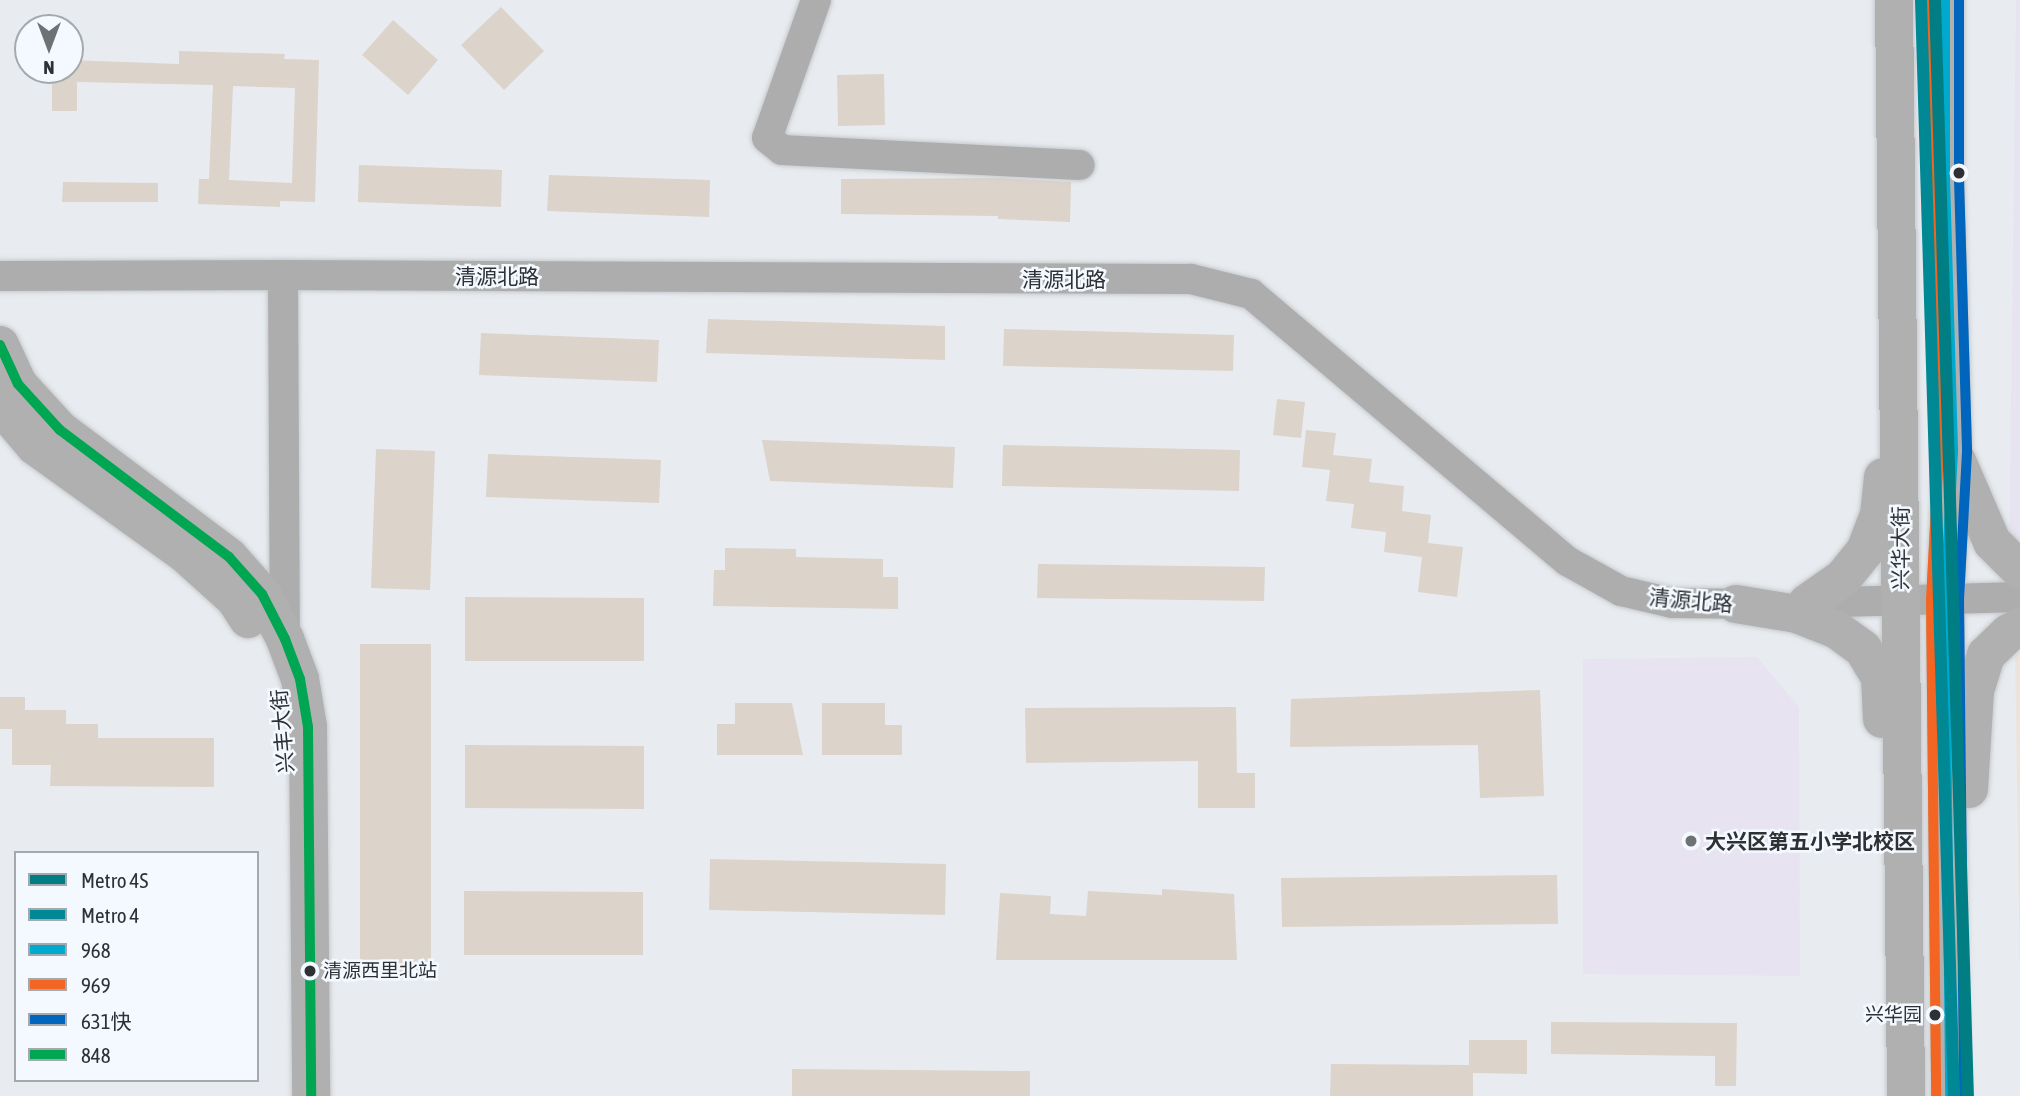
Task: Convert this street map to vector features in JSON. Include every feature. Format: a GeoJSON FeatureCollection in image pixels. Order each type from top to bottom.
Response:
{"type":"FeatureCollection","features":[{"type":"Feature","properties":{"kind":"main road","name":"兴华大街"},"geometry":{"type":"LineString","coordinates":[[1894,0],[1906,1096]]}},
{"type":"Feature","properties":{"kind":"main road"},"geometry":{"type":"LineString","coordinates":[[1945,0],[1945,179],[1953,452],[1945,598],[1950,1096]]}},
{"type":"Feature","properties":{"kind":"main road","name":"兴丰大街"},"geometry":{"type":"LineString","coordinates":[[0,345],[18,384],[60,430],[229,557],[262,594],[285,639],[300,679],[308,727],[311,1096]]}},
{"type":"Feature","properties":{"kind":"main road"},"geometry":{"type":"LineString","coordinates":[[1807,603],[1843,578],[1865,551],[1879,515],[1886,452],[1899,399]]}},
{"type":"Feature","properties":{"kind":"main road","name":"兴丰大街"},"geometry":{"type":"LineString","coordinates":[[0,405],[35,446],[184,554],[234,599],[275,669],[285,711],[288,808],[288,1096]]}},
{"type":"Feature","properties":{"kind":"main road"},"geometry":{"type":"LineString","coordinates":[[1953,452],[1992,542],[2020,570]]}},
{"type":"Feature","properties":{"kind":"main road"},"geometry":{"type":"LineString","coordinates":[[1736,604],[1797,614],[1837,629],[1863,649],[1880,677],[1884,747],[1904,819]]}},
{"type":"Feature","properties":{"kind":"main road"},"geometry":{"type":"LineString","coordinates":[[1947,840],[1971,783],[1975,691],[1986,656],[2008,633],[2020,627]]}},
{"type":"Feature","properties":{"kind":"street"},"geometry":{"type":"LineString","coordinates":[[816,0],[767,138],[782,150],[1080,165]]}},
{"type":"Feature","properties":{"kind":"street"},"geometry":{"type":"LineString","coordinates":[[283,275],[285,639]]}},
{"type":"Feature","properties":{"kind":"street","name":"清源北路"},"geometry":{"type":"LineString","coordinates":[[0,276],[1191,279],[1251,294],[1567,561],[1621,591],[1672,603],[1736,604],[2020,597]]}},
{"type":"Feature","properties":{"kind":"shaded area"},"geometry":{"type":"Polygon","coordinates":[[[2016,0],[2020,0],[2020,559],[2009,559],[2016,0]]]}},
{"type":"Feature","properties":{"kind":"shaded area"},"geometry":{"type":"Polygon","coordinates":[[[2020,653],[2020,986],[2015,656],[2020,653]]]}},
{"type":"Feature","properties":{"kind":"shaded area","name":"大兴区第五小学北校区"},"geometry":{"type":"Polygon","coordinates":[[[1757,657],[1799,707],[1800,976],[1583,974],[1583,659],[1757,657]]]}},
{"type":"Feature","properties":{"kind":"building"},"geometry":{"type":"Polygon","coordinates":[[[501,7],[544,51],[504,90],[461,45],[501,7]]]}},
{"type":"Feature","properties":{"kind":"building"},"geometry":{"type":"Polygon","coordinates":[[[393,20],[438,60],[408,95],[362,55],[393,20]]]}},
{"type":"Feature","properties":{"kind":"building"},"geometry":{"type":"Polygon","coordinates":[[[179,51],[285,54],[284,59],[319,60],[315,202],[280,201],[280,207],[198,204],[199,179],[209,179],[213,85],[84,82],[84,61],[179,64],[179,51]],[[233,86],[229,180],[292,183],[295,88],[233,86]]]}},
{"type":"Feature","properties":{"kind":"building"},"geometry":{"type":"Polygon","coordinates":[[[884,74],[885,125],[838,126],[837,75],[884,74]]]}},
{"type":"Feature","properties":{"kind":"building"},"geometry":{"type":"Polygon","coordinates":[[[52,84],[77,84],[77,111],[52,111],[52,84]]]}},
{"type":"Feature","properties":{"kind":"building"},"geometry":{"type":"Polygon","coordinates":[[[359,165],[502,170],[501,207],[358,202],[359,165]]]}},
{"type":"Feature","properties":{"kind":"building"},"geometry":{"type":"Polygon","coordinates":[[[549,175],[710,180],[709,217],[547,211],[549,175]]]}},
{"type":"Feature","properties":{"kind":"building"},"geometry":{"type":"Polygon","coordinates":[[[1000,178],[1071,182],[1070,222],[998,219],[998,216],[841,214],[841,179],[1000,178]]]}},
{"type":"Feature","properties":{"kind":"building"},"geometry":{"type":"Polygon","coordinates":[[[63,182],[158,183],[158,202],[62,202],[63,182]]]}},
{"type":"Feature","properties":{"kind":"building"},"geometry":{"type":"Polygon","coordinates":[[[708,319],[945,326],[945,360],[706,353],[708,319]]]}},
{"type":"Feature","properties":{"kind":"building"},"geometry":{"type":"Polygon","coordinates":[[[1004,329],[1234,335],[1233,371],[1003,366],[1004,329]]]}},
{"type":"Feature","properties":{"kind":"building"},"geometry":{"type":"Polygon","coordinates":[[[481,333],[659,340],[657,382],[479,375],[481,333]]]}},
{"type":"Feature","properties":{"kind":"building"},"geometry":{"type":"Polygon","coordinates":[[[1277,399],[1305,402],[1301,438],[1273,435],[1277,399]]]}},
{"type":"Feature","properties":{"kind":"building"},"geometry":{"type":"Polygon","coordinates":[[[1306,430],[1336,433],[1333,455],[1372,459],[1369,482],[1404,486],[1402,511],[1431,515],[1428,543],[1463,547],[1457,597],[1418,592],[1422,557],[1384,552],[1386,532],[1351,528],[1354,504],[1326,501],[1330,470],[1302,467],[1306,430]]]}},
{"type":"Feature","properties":{"kind":"building"},"geometry":{"type":"Polygon","coordinates":[[[762,440],[955,447],[953,488],[770,481],[762,440]]]}},
{"type":"Feature","properties":{"kind":"building"},"geometry":{"type":"Polygon","coordinates":[[[1003,445],[1240,450],[1239,491],[1002,486],[1003,445]]]}},
{"type":"Feature","properties":{"kind":"building"},"geometry":{"type":"Polygon","coordinates":[[[376,449],[435,451],[430,590],[371,588],[376,449]]]}},
{"type":"Feature","properties":{"kind":"building"},"geometry":{"type":"Polygon","coordinates":[[[488,454],[661,460],[659,503],[486,497],[488,454]]]}},
{"type":"Feature","properties":{"kind":"building"},"geometry":{"type":"Polygon","coordinates":[[[725,548],[796,549],[796,557],[883,559],[883,577],[898,577],[898,609],[713,606],[714,570],[725,570],[725,548]]]}},
{"type":"Feature","properties":{"kind":"building"},"geometry":{"type":"Polygon","coordinates":[[[1038,564],[1265,567],[1264,601],[1037,598],[1038,564]]]}},
{"type":"Feature","properties":{"kind":"building"},"geometry":{"type":"Polygon","coordinates":[[[465,597],[644,598],[644,661],[465,661],[465,597]]]}},
{"type":"Feature","properties":{"kind":"building"},"geometry":{"type":"Polygon","coordinates":[[[360,644],[431,644],[431,975],[360,975],[360,644]]]}},
{"type":"Feature","properties":{"kind":"building"},"geometry":{"type":"Polygon","coordinates":[[[1540,690],[1544,796],[1480,798],[1478,745],[1290,747],[1291,699],[1540,690]]]}},
{"type":"Feature","properties":{"kind":"building"},"geometry":{"type":"Polygon","coordinates":[[[0,697],[25,697],[25,710],[66,710],[66,724],[98,724],[98,738],[214,738],[214,787],[50,786],[51,765],[12,765],[12,729],[0,729],[0,697]]]}},
{"type":"Feature","properties":{"kind":"building"},"geometry":{"type":"Polygon","coordinates":[[[735,703],[792,703],[803,755],[717,755],[717,724],[735,724],[735,703]]]}},
{"type":"Feature","properties":{"kind":"building"},"geometry":{"type":"Polygon","coordinates":[[[822,703],[885,703],[885,725],[902,725],[902,755],[822,755],[822,703]]]}},
{"type":"Feature","properties":{"kind":"building"},"geometry":{"type":"Polygon","coordinates":[[[1236,707],[1237,773],[1255,773],[1255,808],[1198,808],[1198,761],[1026,763],[1025,708],[1236,707]]]}},
{"type":"Feature","properties":{"kind":"building"},"geometry":{"type":"Polygon","coordinates":[[[465,745],[644,746],[644,809],[465,808],[465,745]]]}},
{"type":"Feature","properties":{"kind":"building"},"geometry":{"type":"Polygon","coordinates":[[[710,859],[946,864],[945,915],[709,910],[710,859]]]}},
{"type":"Feature","properties":{"kind":"building"},"geometry":{"type":"Polygon","coordinates":[[[1557,875],[1558,924],[1282,927],[1281,878],[1557,875]]]}},
{"type":"Feature","properties":{"kind":"building"},"geometry":{"type":"Polygon","coordinates":[[[1162,889],[1234,894],[1237,960],[996,960],[1000,893],[1051,896],[1050,914],[1086,916],[1088,891],[1162,895],[1162,889]]]}},
{"type":"Feature","properties":{"kind":"building"},"geometry":{"type":"Polygon","coordinates":[[[464,891],[643,892],[643,955],[464,955],[464,891]]]}},
{"type":"Feature","properties":{"kind":"building"},"geometry":{"type":"Polygon","coordinates":[[[1551,1022],[1737,1023],[1736,1086],[1715,1086],[1715,1056],[1551,1054],[1551,1022]]]}},
{"type":"Feature","properties":{"kind":"building"},"geometry":{"type":"Polygon","coordinates":[[[1469,1040],[1527,1040],[1527,1074],[1473,1073],[1473,1096],[1330,1096],[1331,1064],[1469,1065],[1469,1040]]]}},
{"type":"Feature","properties":{"kind":"building"},"geometry":{"type":"Polygon","coordinates":[[[792,1069],[1030,1071],[1030,1096],[792,1096],[792,1069]]]}},
{"type":"Feature","properties":{"kind":"metro line","name":"4"},"geometry":{"type":"LineString","coordinates":[[1921,0],[1954,1096]]}},
{"type":"Feature","properties":{"kind":"metro line","name":"4S"},"geometry":{"type":"LineString","coordinates":[[1935,0],[1968,1096]]}},
{"type":"Feature","properties":{"kind":"transit line","name":"969"},"geometry":{"type":"LineString","coordinates":[[1931,0],[1931,179],[1939,452],[1931,599],[1936,1096]]}},
{"type":"Feature","properties":{"kind":"transit line","name":"968"},"geometry":{"type":"LineString","coordinates":[[1945,0],[1945,179],[1953,452],[1945,599],[1950,1096]]}},
{"type":"Feature","properties":{"kind":"transit line","name":"631快"},"geometry":{"type":"LineString","coordinates":[[1959,0],[1959,179],[1967,452],[1959,599],[1964,1096]]}},
{"type":"Feature","properties":{"kind":"transit line","name":"848"},"geometry":{"type":"LineString","coordinates":[[0,345],[18,384],[60,430],[229,557],[262,594],[285,639],[300,679],[308,727],[311,1096]]}},
{"type":"Feature","properties":{"kind":"place","name":"大兴区第五小学北校区"},"geometry":{"type":"Point","coordinates":[1691,841]}},
{"type":"Feature","properties":{"kind":"place","name":"清源西里北站"},"geometry":{"type":"Point","coordinates":[310,971]}},
{"type":"Feature","properties":{"kind":"place","name":"兴华园"},"geometry":{"type":"Point","coordinates":[1935,1015]}}]}
